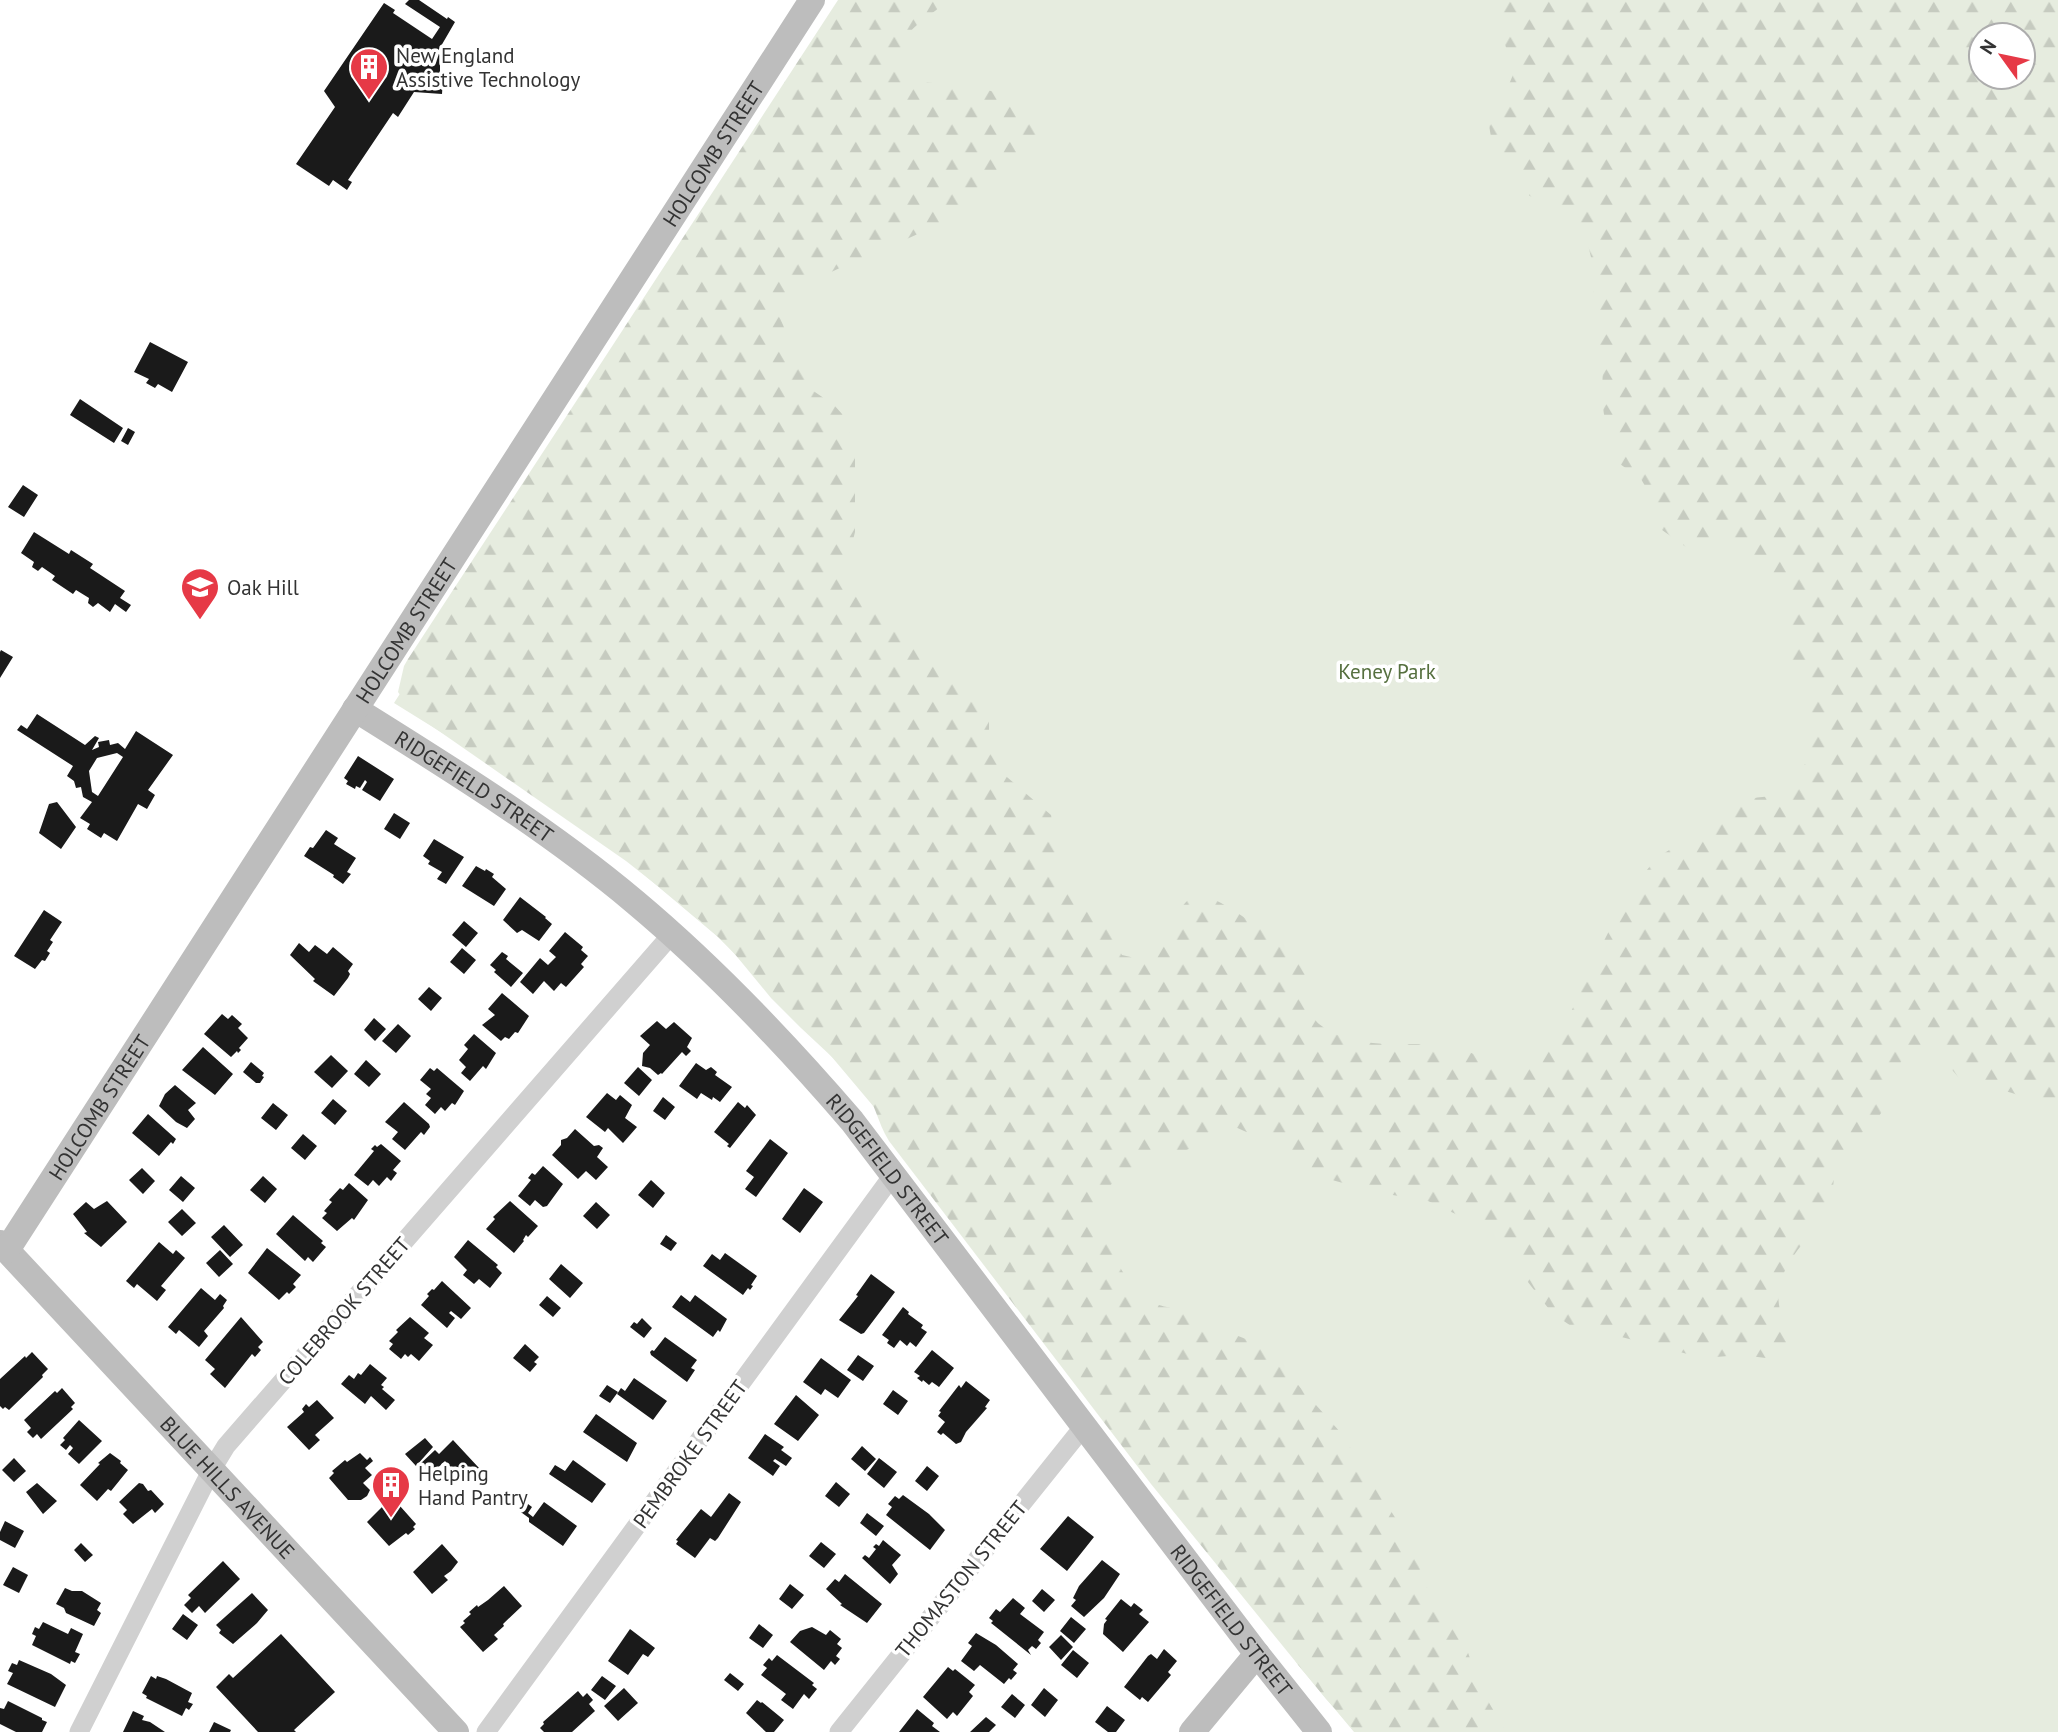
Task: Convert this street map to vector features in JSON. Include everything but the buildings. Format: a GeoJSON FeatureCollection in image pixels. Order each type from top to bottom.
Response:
{"type":"FeatureCollection","features":[{"type":"Feature","properties":{"kind":"street","name":"HOLCOMB STREET"},"geometry":{"type":"LineString","coordinates":[[2,1252],[812,0]]}},
{"type":"Feature","properties":{"kind":"street","name":"RIDGEFIELD STREET"},"geometry":{"type":"LineString","coordinates":[[355,709],[524,817],[596,871],[672,934],[786,1045],[852,1121],[1319,1732]]}},
{"type":"Feature","properties":{"kind":"street","name":"COLEBROOK STREET"},"geometry":{"type":"LineString","coordinates":[[79,1732],[226,1446],[672,934]]}},
{"type":"Feature","properties":{"kind":"street","name":"PEMBROKE STREET"},"geometry":{"type":"LineString","coordinates":[[486,1732],[893,1175]]}},
{"type":"Feature","properties":{"kind":"street","name":"BLUE HILLS AVENUE"},"geometry":{"type":"LineString","coordinates":[[2,1252],[212,1469],[456,1732]]}},
{"type":"Feature","properties":{"kind":"street","name":"THOMASTON STREET"},"geometry":{"type":"LineString","coordinates":[[839,1732],[1084,1426]]}},
{"type":"Feature","properties":{"kind":"street"},"geometry":{"type":"LineString","coordinates":[[1192,1732],[1257,1654]]}},
{"type":"Feature","properties":{"kind":"green space"},"geometry":{"type":"Polygon","coordinates":[[[838,0],[948,0],[904,40],[900,56],[905,70],[919,80],[974,87],[1014,98],[1032,107],[1045,126],[1014,167],[969,206],[932,227],[821,277],[800,290],[781,307],[781,320],[809,388],[834,405],[843,415],[855,449],[855,532],[848,560],[854,585],[886,608],[929,663],[983,705],[989,719],[989,733],[1001,772],[1051,815],[1054,833],[1062,851],[1060,878],[1077,890],[1096,911],[1122,955],[1135,958],[1160,937],[1189,899],[1199,895],[1209,897],[1238,913],[1297,959],[1308,981],[1311,1012],[1319,1024],[1333,1033],[1348,1039],[1381,1044],[1449,1046],[1496,1063],[1517,1063],[1530,1059],[1542,1052],[1561,1029],[1620,910],[1651,865],[1671,849],[1707,829],[1735,804],[1777,795],[1790,785],[1807,760],[1808,706],[1807,694],[1792,667],[1786,625],[1786,598],[1775,578],[1768,569],[1740,549],[1718,543],[1693,552],[1662,530],[1641,479],[1620,464],[1605,421],[1602,401],[1603,359],[1592,316],[1595,273],[1588,245],[1549,205],[1530,196],[1518,186],[1513,179],[1508,159],[1491,137],[1491,118],[1515,70],[1498,27],[1494,0],[2058,0],[2058,1123],[2018,1095],[1968,1084],[1958,1077],[1941,1056],[1930,1049],[1914,1050],[1907,1055],[1897,1071],[1881,1114],[1839,1157],[1832,1192],[1824,1214],[1789,1262],[1780,1284],[1778,1299],[1788,1347],[1780,1355],[1766,1358],[1741,1355],[1703,1358],[1602,1332],[1574,1328],[1552,1313],[1503,1250],[1462,1217],[1428,1201],[1375,1192],[1325,1178],[1282,1148],[1233,1126],[1220,1127],[1209,1132],[1189,1149],[1164,1156],[1130,1175],[1117,1179],[1098,1197],[1093,1210],[1120,1267],[1142,1295],[1161,1306],[1192,1313],[1266,1349],[1341,1433],[1412,1544],[1424,1581],[1436,1606],[1462,1636],[1481,1689],[1506,1732],[1356,1732],[1151,1484],[889,1141],[870,1097],[861,1084],[771,998],[729,947],[692,913],[626,861],[413,713],[398,692],[404,666],[838,0]]]}},
{"type":"Feature","properties":{"kind":"green space","name":"Keney Park"},"geometry":{"type":"Polygon","coordinates":[[[846,0],[2058,0],[2058,1732],[1354,1732],[1298,1665],[1277,1633],[895,1132],[810,1031],[718,937],[617,852],[510,775],[394,703],[846,0]]]}},
{"type":"Feature","properties":{"kind":"place","name":"New England Assistive Technology"},"geometry":{"type":"Point","coordinates":[369,101]}},
{"type":"Feature","properties":{"kind":"place","name":"Oak Hill"},"geometry":{"type":"Point","coordinates":[200,621]}},
{"type":"Feature","properties":{"kind":"place","name":"Helping Hand Pantry"},"geometry":{"type":"Point","coordinates":[391,1519]}}]}
